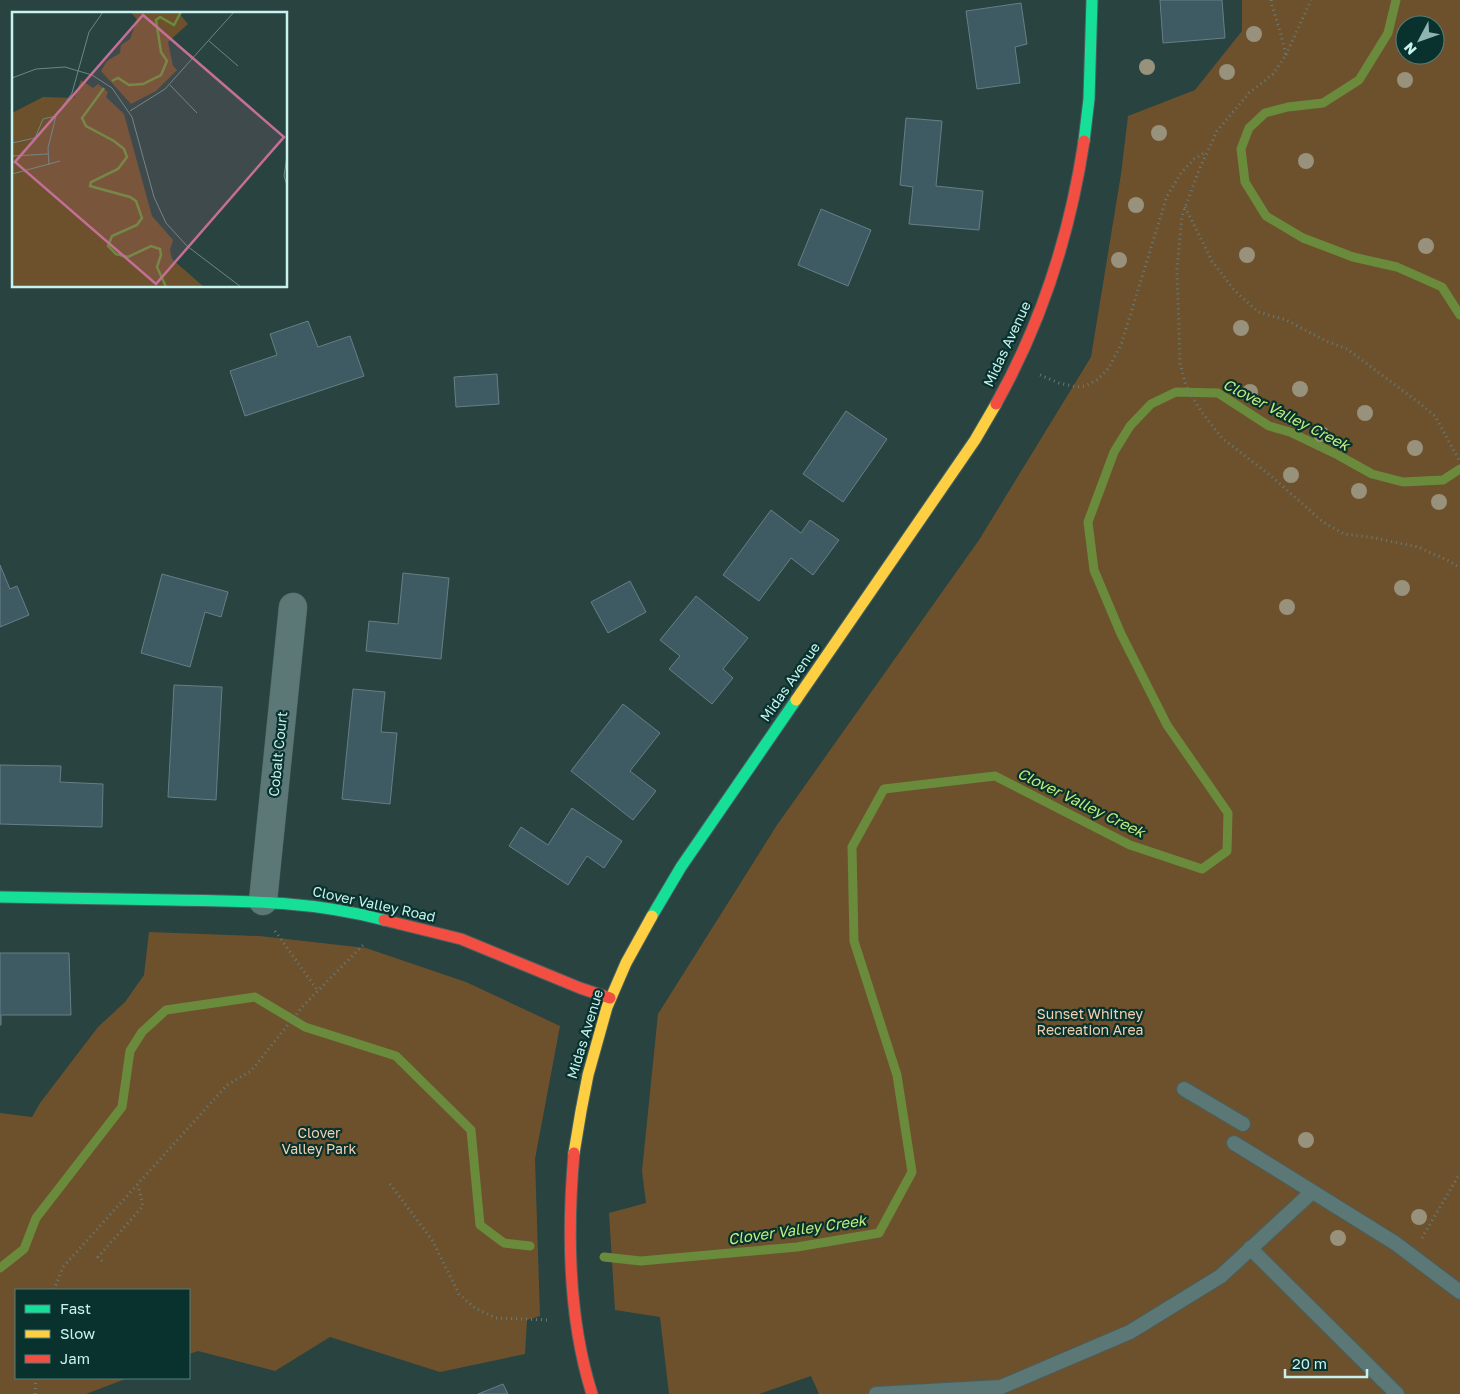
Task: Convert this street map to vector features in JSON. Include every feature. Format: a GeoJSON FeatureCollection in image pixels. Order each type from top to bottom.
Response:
{"type":"FeatureCollection","features":[{"type":"Feature","properties":{"kind":"street","name":"Midas Avenue"},"geometry":{"type":"LineString","coordinates":[[592,1394],[581,1348],[573,1300],[569,1211],[579,1116],[587,1077],[610,998],[653,911],[681,867],[975,440],[1017,364],[1050,283],[1064,239],[1085,142],[1090,96],[1092,0]]}},
{"type":"Feature","properties":{"kind":"street","name":"Cobalt Court"},"geometry":{"type":"LineString","coordinates":[[263,901],[293,607]]}},
{"type":"Feature","properties":{"kind":"street","name":"Clover Valley Road"},"geometry":{"type":"LineString","coordinates":[[0,896],[263,901],[310,905],[357,913],[461,939],[580,988],[610,998]]}},
{"type":"Feature","properties":{"kind":"lane"},"geometry":{"type":"LineString","coordinates":[[1184,1089],[1243,1124]]}},
{"type":"Feature","properties":{"kind":"lane"},"geometry":{"type":"LineString","coordinates":[[1234,1143],[1395,1244],[1460,1292]]}},
{"type":"Feature","properties":{"kind":"lane"},"geometry":{"type":"LineString","coordinates":[[876,1394],[1006,1391],[1130,1332],[1221,1276],[1312,1192]]}},
{"type":"Feature","properties":{"kind":"lane"},"geometry":{"type":"LineString","coordinates":[[1250,1248],[1397,1394]]}},
{"type":"Feature","properties":{"kind":"path"},"geometry":{"type":"LineString","coordinates":[[1271,0],[1286,55]]}},
{"type":"Feature","properties":{"kind":"path"},"geometry":{"type":"LineString","coordinates":[[1311,0],[1286,55],[1273,74],[1249,93],[1217,131],[1182,216],[1177,269],[1180,362],[1186,386],[1201,411],[1222,438],[1271,476],[1323,522],[1344,534],[1418,547],[1460,568]]}},
{"type":"Feature","properties":{"kind":"path"},"geometry":{"type":"LineString","coordinates":[[1017,364],[1059,383],[1077,387],[1085,386],[1097,380],[1108,369],[1120,345],[1167,196],[1194,159],[1207,152]]}},
{"type":"Feature","properties":{"kind":"path"},"geometry":{"type":"LineString","coordinates":[[1185,207],[1212,261],[1234,290],[1258,312],[1286,320],[1326,341],[1347,349],[1418,402],[1435,416],[1460,462]]}},
{"type":"Feature","properties":{"kind":"path"},"geometry":{"type":"LineString","coordinates":[[275,930],[318,991]]}},
{"type":"Feature","properties":{"kind":"path"},"geometry":{"type":"LineString","coordinates":[[54,1289],[63,1267],[137,1184],[227,1085],[251,1071],[303,1006],[365,943]]}},
{"type":"Feature","properties":{"kind":"path"},"geometry":{"type":"LineString","coordinates":[[1411,1256],[1460,1173]]}},
{"type":"Feature","properties":{"kind":"path"},"geometry":{"type":"LineString","coordinates":[[102,1261],[98,1257],[143,1206],[137,1184]]}},
{"type":"Feature","properties":{"kind":"path"},"geometry":{"type":"LineString","coordinates":[[390,1184],[432,1240],[459,1294],[476,1308],[496,1318],[547,1320]]}},
{"type":"Feature","properties":{"kind":"path"},"geometry":{"type":"LineString","coordinates":[[35,1394],[36,1379]]}},
{"type":"Feature","properties":{"kind":"green space","name":"Sunset Whitney Recreation Area"},"geometry":{"type":"Polygon","coordinates":[[[1242,0],[1460,0],[1460,1394],[819,1394],[811,1376],[759,1394],[669,1394],[660,1317],[615,1310],[609,1213],[646,1203],[642,1171],[658,1014],[777,825],[979,540],[1091,357],[1121,174],[1128,116],[1195,90],[1242,31],[1242,0]]]}},
{"type":"Feature","properties":{"kind":"green space","name":"Clover Valley Park"},"geometry":{"type":"Polygon","coordinates":[[[149,932],[259,936],[366,948],[466,982],[560,1026],[535,1159],[540,1316],[527,1320],[525,1354],[440,1372],[330,1337],[275,1371],[198,1351],[190,1354],[190,1289],[15,1289],[15,1379],[125,1379],[86,1394],[0,1394],[0,1113],[32,1117],[40,1103],[98,1027],[125,1002],[144,975],[149,932]]]}},
{"type":"Feature","properties":{"kind":"building"},"geometry":{"type":"Polygon","coordinates":[[[1160,0],[1222,0],[1225,38],[1163,43],[1160,0]]]}},
{"type":"Feature","properties":{"kind":"building"},"geometry":{"type":"Polygon","coordinates":[[[1021,3],[1027,44],[1015,47],[1020,83],[977,89],[966,11],[1021,3]]]}},
{"type":"Feature","properties":{"kind":"building"},"geometry":{"type":"Polygon","coordinates":[[[906,118],[942,121],[936,186],[983,191],[979,230],[909,224],[913,187],[900,185],[906,118]]]}},
{"type":"Feature","properties":{"kind":"building"},"geometry":{"type":"Polygon","coordinates":[[[821,209],[871,230],[848,286],[798,265],[821,209]]]}},
{"type":"Feature","properties":{"kind":"building"},"geometry":{"type":"Polygon","coordinates":[[[308,321],[318,347],[350,336],[364,376],[245,416],[230,371],[277,355],[270,334],[308,321]]]}},
{"type":"Feature","properties":{"kind":"building"},"geometry":{"type":"Polygon","coordinates":[[[497,374],[499,404],[456,407],[454,377],[497,374]]]}},
{"type":"Feature","properties":{"kind":"building"},"geometry":{"type":"Polygon","coordinates":[[[846,411],[887,439],[843,502],[803,474],[846,411]]]}},
{"type":"Feature","properties":{"kind":"building"},"geometry":{"type":"Polygon","coordinates":[[[771,510],[801,533],[810,520],[839,540],[813,575],[791,558],[759,601],[723,575],[771,510]]]}},
{"type":"Feature","properties":{"kind":"building"},"geometry":{"type":"Polygon","coordinates":[[[0,565],[10,589],[17,586],[29,615],[0,627],[0,565]]]}},
{"type":"Feature","properties":{"kind":"building"},"geometry":{"type":"Polygon","coordinates":[[[403,573],[449,578],[441,659],[366,651],[369,621],[398,624],[403,573]]]}},
{"type":"Feature","properties":{"kind":"building"},"geometry":{"type":"Polygon","coordinates":[[[162,574],[228,592],[221,617],[205,612],[190,667],[141,653],[162,574]]]}},
{"type":"Feature","properties":{"kind":"building"},"geometry":{"type":"Polygon","coordinates":[[[630,581],[646,612],[608,633],[591,602],[630,581]]]}},
{"type":"Feature","properties":{"kind":"building"},"geometry":{"type":"Polygon","coordinates":[[[696,596],[748,638],[723,669],[733,678],[712,704],[669,669],[680,656],[660,640],[696,596]]]}},
{"type":"Feature","properties":{"kind":"building"},"geometry":{"type":"Polygon","coordinates":[[[174,685],[222,687],[216,800],[168,797],[174,685]]]}},
{"type":"Feature","properties":{"kind":"building"},"geometry":{"type":"Polygon","coordinates":[[[353,689],[385,692],[381,732],[397,733],[390,804],[342,799],[353,689]]]}},
{"type":"Feature","properties":{"kind":"building"},"geometry":{"type":"Polygon","coordinates":[[[623,704],[660,733],[630,771],[656,791],[633,820],[571,771],[623,704]]]}},
{"type":"Feature","properties":{"kind":"building"},"geometry":{"type":"Polygon","coordinates":[[[0,765],[61,766],[60,782],[103,784],[102,827],[0,824],[0,765]]]}},
{"type":"Feature","properties":{"kind":"building"},"geometry":{"type":"Polygon","coordinates":[[[572,808],[622,841],[604,868],[587,856],[568,885],[509,846],[521,827],[548,845],[572,808]]]}},
{"type":"Feature","properties":{"kind":"building"},"geometry":{"type":"Polygon","coordinates":[[[0,953],[69,953],[71,1015],[1,1015],[0,1025],[0,953]]]}},
{"type":"Feature","properties":{"kind":"building"},"geometry":{"type":"Polygon","coordinates":[[[503,1384],[508,1394],[478,1394],[503,1384]]]}},
{"type":"Feature","properties":{"kind":"waterway","name":"Clover Valley Creek"},"geometry":{"type":"LineString","coordinates":[[1396,0],[1388,33],[1359,80],[1323,103],[1288,107],[1265,113],[1249,128],[1241,149],[1245,182],[1266,216],[1303,238],[1353,257],[1397,267],[1442,287],[1460,315]]}},
{"type":"Feature","properties":{"kind":"waterway","name":"Clover Valley Creek"},"geometry":{"type":"LineString","coordinates":[[604,1257],[641,1261],[797,1247],[879,1233],[912,1172],[897,1075],[854,941],[852,847],[884,789],[995,776],[1130,845],[1202,869],[1227,851],[1228,813],[1167,725],[1121,634],[1094,570],[1088,522],[1114,452],[1130,426],[1151,404],[1176,392],[1218,393],[1269,426],[1290,432],[1372,474],[1403,482],[1443,480],[1460,469]]}},
{"type":"Feature","properties":{"kind":"waterway","name":"Clover Valley Creek"},"geometry":{"type":"LineString","coordinates":[[0,1268],[24,1249],[36,1218],[122,1107],[130,1051],[142,1032],[166,1010],[255,997],[305,1027],[396,1056],[471,1130],[480,1225],[504,1243],[530,1246]]}},
{"type":"Feature","properties":{"kind":"traffic: fast"},"geometry":{"type":"LineString","coordinates":[[1084,141],[1089,99],[1092,0]]}},
{"type":"Feature","properties":{"kind":"traffic: fast"},"geometry":{"type":"LineString","coordinates":[[652,916],[681,867],[796,700]]}},
{"type":"Feature","properties":{"kind":"traffic: fast"},"geometry":{"type":"LineString","coordinates":[[0,897],[278,903],[330,909],[384,920]]}},
{"type":"Feature","properties":{"kind":"traffic: slow"},"geometry":{"type":"LineString","coordinates":[[796,700],[975,440],[996,404]]}},
{"type":"Feature","properties":{"kind":"traffic: slow"},"geometry":{"type":"LineString","coordinates":[[574,1153],[588,1075],[607,1007],[626,963],[652,916]]}},
{"type":"Feature","properties":{"kind":"traffic: jam"},"geometry":{"type":"LineString","coordinates":[[996,404],[1027,341],[1052,277],[1071,210],[1084,141]]}},
{"type":"Feature","properties":{"kind":"traffic: jam"},"geometry":{"type":"LineString","coordinates":[[384,920],[461,939],[580,988],[610,998]]}},
{"type":"Feature","properties":{"kind":"traffic: jam"},"geometry":{"type":"LineString","coordinates":[[574,1153],[570,1213],[571,1275],[578,1335],[592,1394]]}}]}
